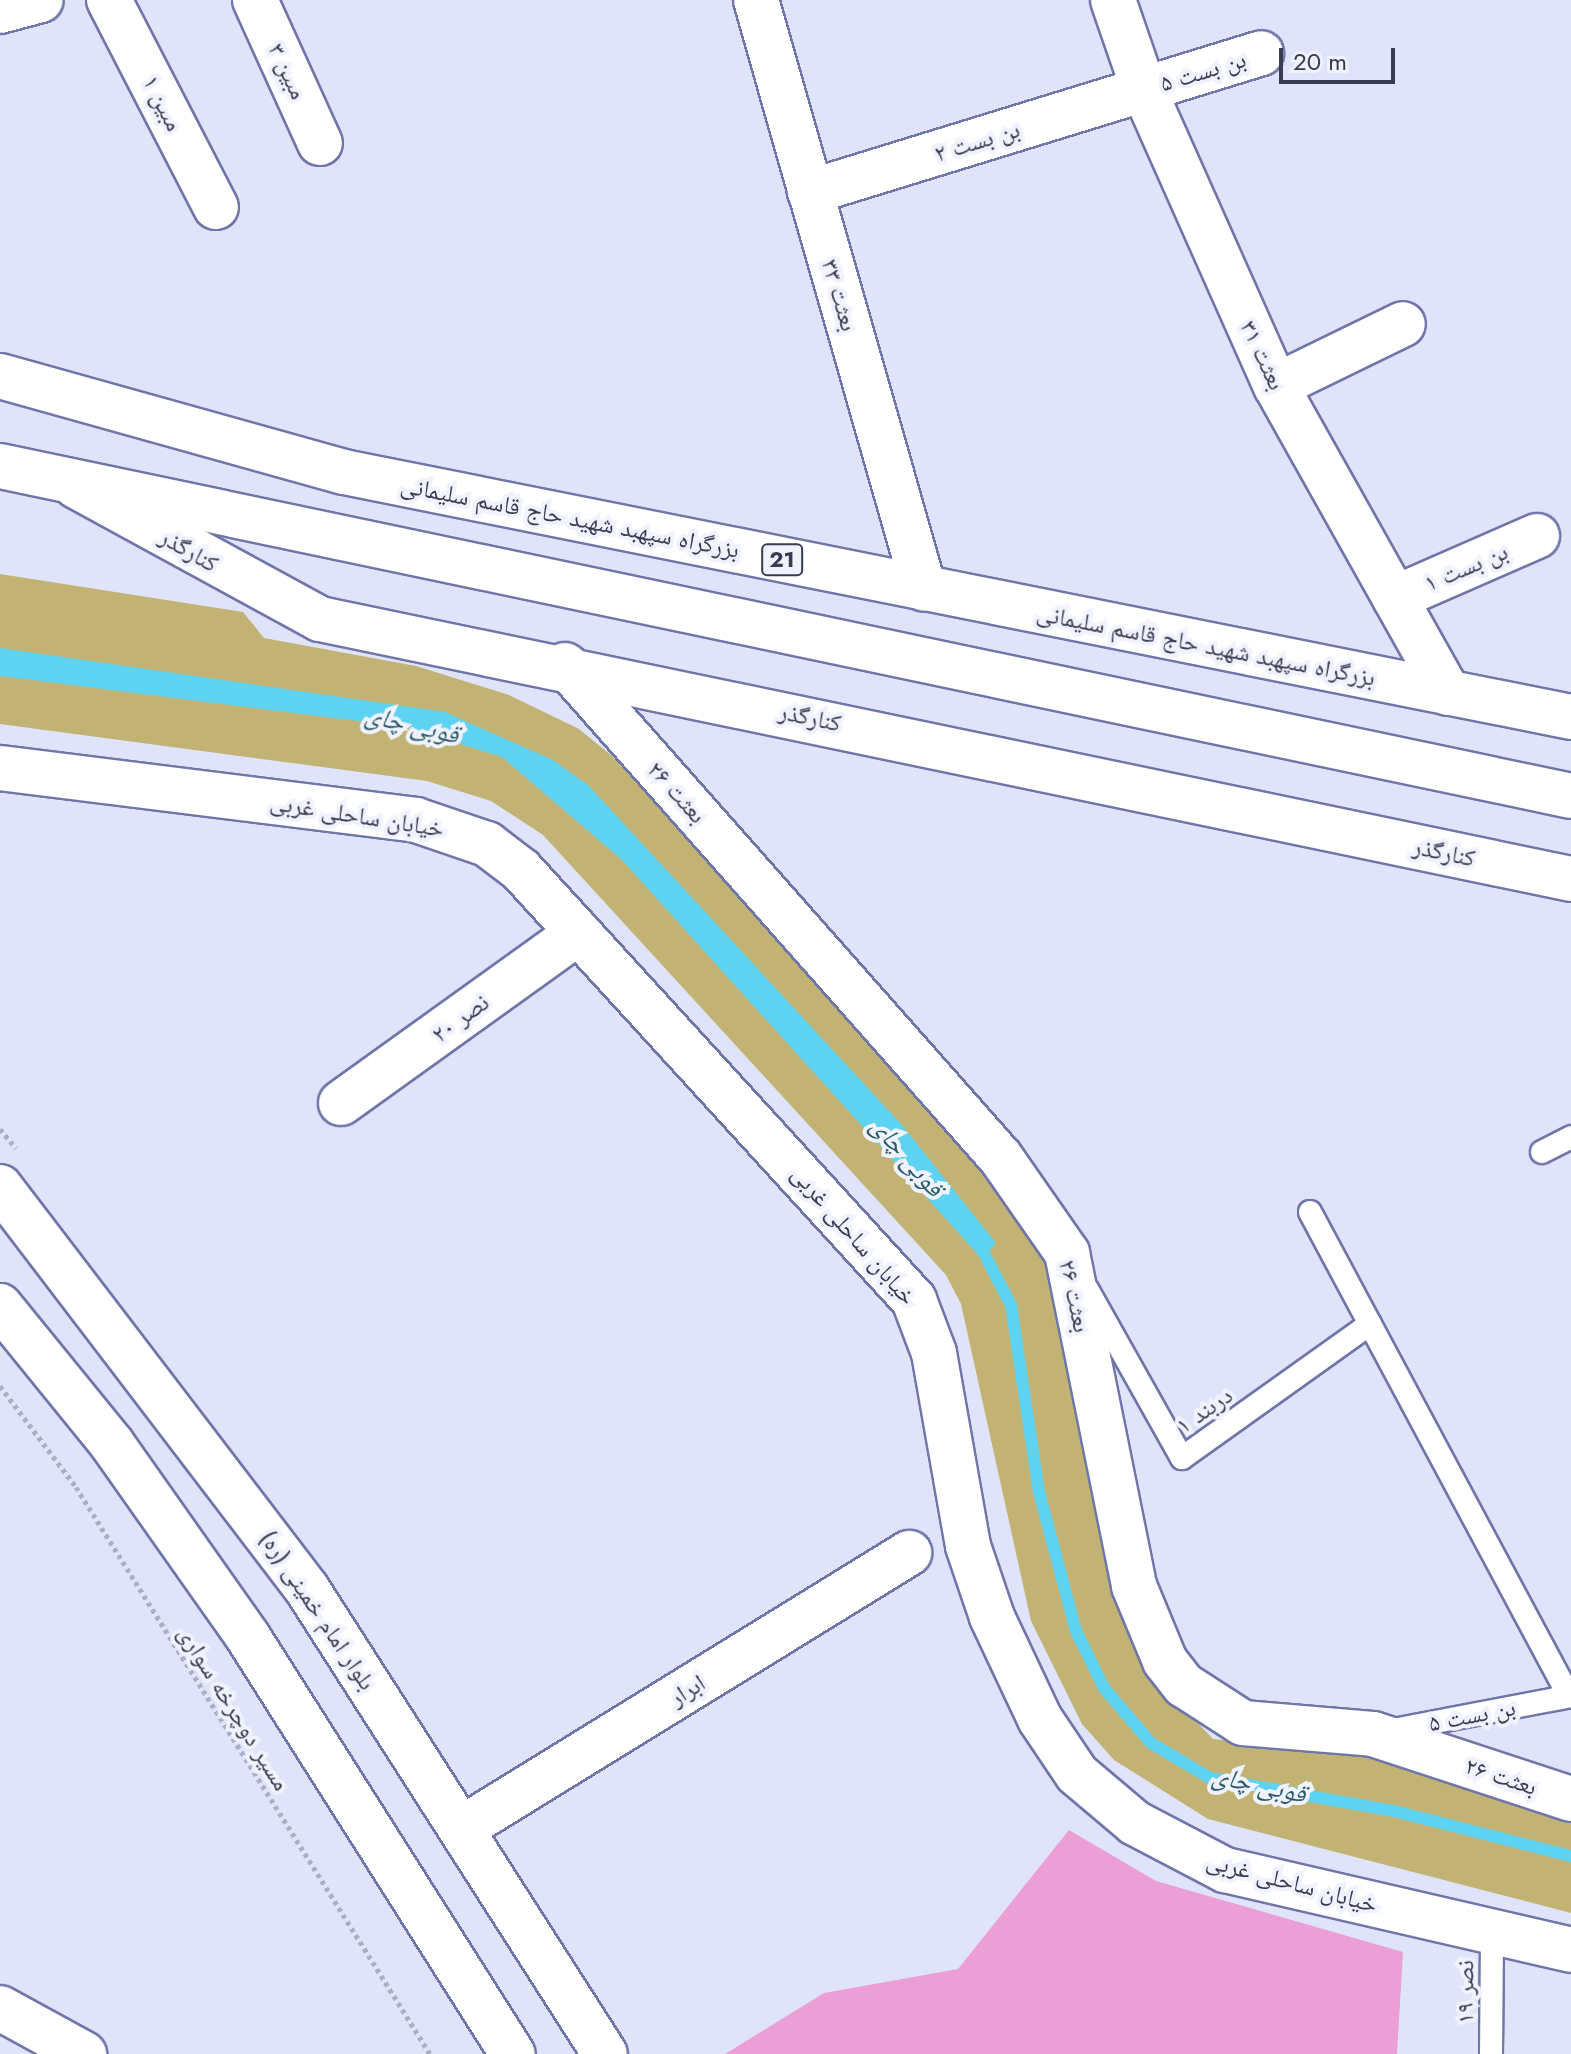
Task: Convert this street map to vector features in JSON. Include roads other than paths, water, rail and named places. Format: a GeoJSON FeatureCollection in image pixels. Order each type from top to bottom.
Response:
{"type":"FeatureCollection","features":[{"type":"Feature","properties":{"kind":"main road"},"geometry":{"type":"LineString","coordinates":[[0,11],[41,0]]}},
{"type":"Feature","properties":{"kind":"main road","name":"مبین ۱"},"geometry":{"type":"LineString","coordinates":[[109,0],[216,207]]}},
{"type":"Feature","properties":{"kind":"main road","name":"مبین ۳"},"geometry":{"type":"LineString","coordinates":[[255,0],[320,143]]}},
{"type":"Feature","properties":{"kind":"main road","name":"بعثت ۳۳"},"geometry":{"type":"LineString","coordinates":[[756,0],[924,589]]}},
{"type":"Feature","properties":{"kind":"main road","name":"بعثت ۳۱"},"geometry":{"type":"LineString","coordinates":[[1113,0],[1144,90],[1276,386],[1448,693]]}},
{"type":"Feature","properties":{"kind":"main road","name":"بن بست ۵"},"geometry":{"type":"LineString","coordinates":[[1144,90],[1261,53]]}},
{"type":"Feature","properties":{"kind":"main road","name":"بن بست ۲"},"geometry":{"type":"LineString","coordinates":[[810,192],[1144,90]]}},
{"type":"Feature","properties":{"kind":"main road"},"geometry":{"type":"LineString","coordinates":[[1276,386],[1403,324]]}},
{"type":"Feature","properties":{"kind":"main road","name":"بزرگراه سپهبد شهید حاج قاسم سلیمانی"},"geometry":{"type":"LineString","coordinates":[[0,376],[344,472],[1571,717]]}},
{"type":"Feature","properties":{"kind":"main road"},"geometry":{"type":"LineString","coordinates":[[0,466],[76,486],[1571,796]]}},
{"type":"Feature","properties":{"kind":"main road","name":"کنارگذر"},"geometry":{"type":"LineString","coordinates":[[76,486],[320,619],[565,665],[1568,882]]}},
{"type":"Feature","properties":{"kind":"main road","name":"بن بست ۱"},"geometry":{"type":"LineString","coordinates":[[1395,598],[1537,536]]}},
{"type":"Feature","properties":{"kind":"main road","name":"بعثت ۲۶"},"geometry":{"type":"LineString","coordinates":[[565,665],[1001,1158],[1067,1253],[1111,1496],[1134,1586],[1165,1661],[1208,1705],[1243,1723],[1373,1734],[1571,1799]]}},
{"type":"Feature","properties":{"kind":"main road","name":"خیابان ساحلی غربی"},"geometry":{"type":"LineString","coordinates":[[0,768],[450,828],[521,870],[914,1300],[934,1353],[977,1575],[1040,1719],[1077,1774],[1135,1823],[1225,1870],[1571,1950]]}},
{"type":"Feature","properties":{"kind":"main road","name":"نصر ۲۰"},"geometry":{"type":"LineString","coordinates":[[341,1103],[578,933]]}},
{"type":"Feature","properties":{"kind":"main road","name":"بلوار امام خمینی (ره)"},"geometry":{"type":"LineString","coordinates":[[0,1187],[307,1589],[464,1827],[605,2054]]}},
{"type":"Feature","properties":{"kind":"main road"},"geometry":{"type":"LineString","coordinates":[[0,1306],[112,1444],[248,1637],[513,2054]]}},
{"type":"Feature","properties":{"kind":"main road","name":"ابرار"},"geometry":{"type":"LineString","coordinates":[[464,1827],[909,1553]]}},
{"type":"Feature","properties":{"kind":"main road"},"geometry":{"type":"LineString","coordinates":[[0,2008],[84,2054]]}},
{"type":"Feature","properties":{"kind":"lane"},"geometry":{"type":"LineString","coordinates":[[1542,1152],[1571,1137]]}},
{"type":"Feature","properties":{"kind":"lane"},"geometry":{"type":"LineString","coordinates":[[1310,1212],[1570,1696]]}},
{"type":"Feature","properties":{"kind":"lane","name":"دربند ۱"},"geometry":{"type":"LineString","coordinates":[[1067,1253],[1182,1458],[1370,1324]]}},
{"type":"Feature","properties":{"kind":"lane","name":"بن بست ۵"},"geometry":{"type":"LineString","coordinates":[[1373,1734],[1570,1696]]}},
{"type":"Feature","properties":{"kind":"lane","name":"نصر ۱۹"},"geometry":{"type":"LineString","coordinates":[[1491,2054],[1492,1931]]}},
{"type":"Feature","properties":{"kind":"water","name":"قوبی چای"},"geometry":{"type":"Polygon","coordinates":[[[0,648],[445,712],[553,760],[588,785],[902,1125],[996,1243],[982,1259],[622,860],[502,757],[406,727],[0,676],[0,648]]]}},
{"type":"Feature","properties":{"kind":"waterway","name":"قوبی چای"},"geometry":{"type":"LineString","coordinates":[[979,1244],[1011,1305],[1039,1492],[1076,1631],[1104,1688],[1151,1743],[1210,1778],[1394,1811],[1571,1856]]}}]}
